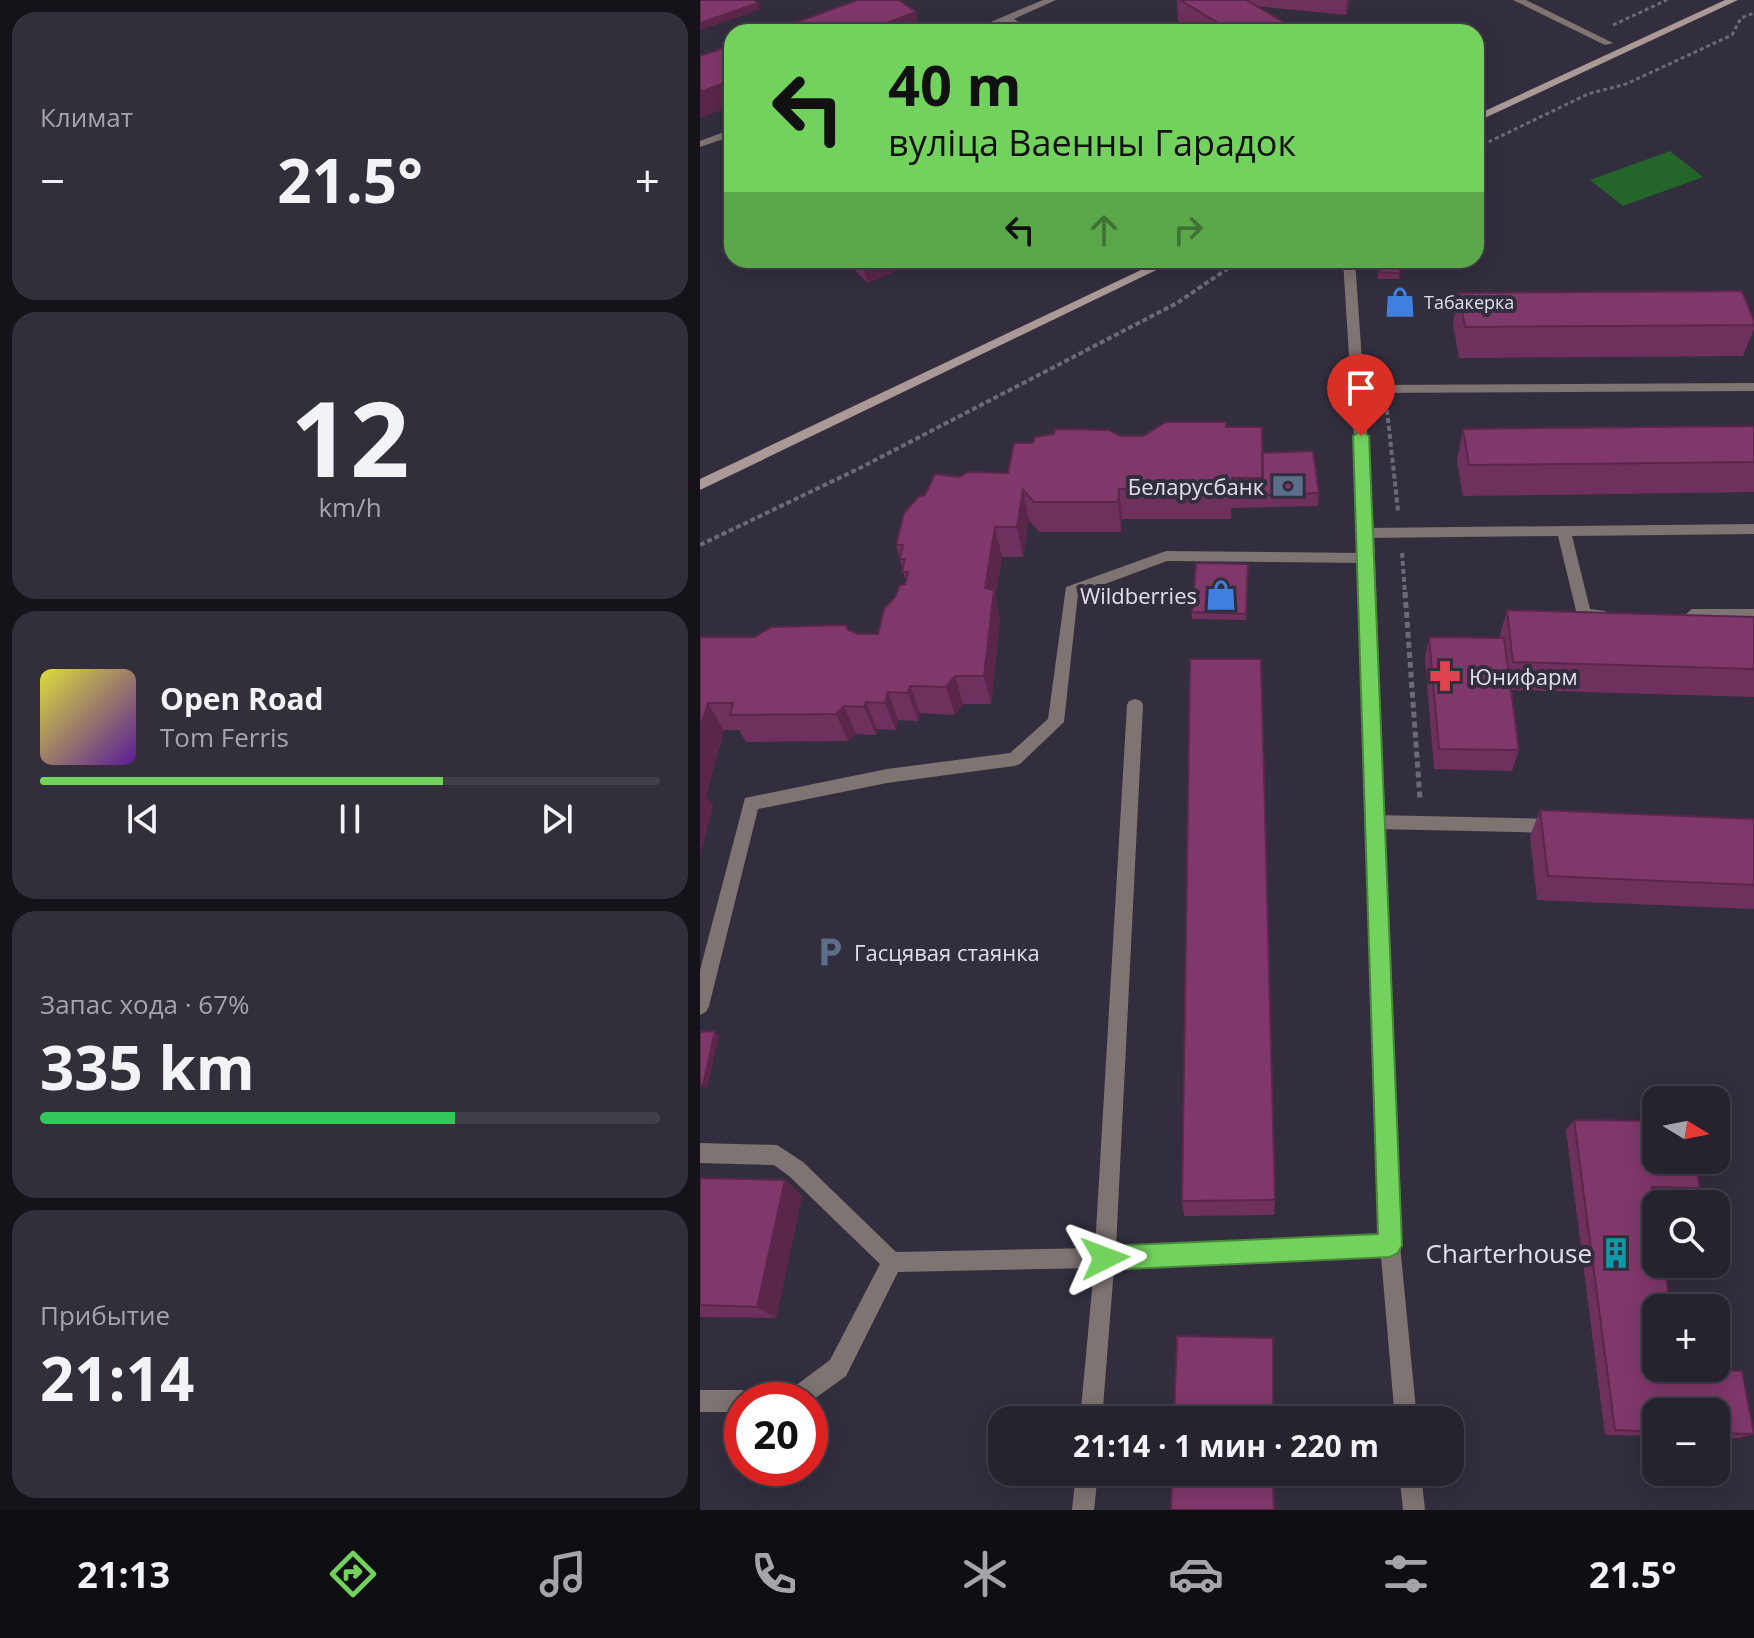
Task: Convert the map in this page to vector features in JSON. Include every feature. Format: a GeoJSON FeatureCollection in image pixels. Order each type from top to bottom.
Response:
{"type":"FeatureCollection","features":[{"type":"Feature","properties":{"kind":"main road"},"geometry":{"type":"LineString","coordinates":[[1484,115],[1733,0]]}},
{"type":"Feature","properties":{"kind":"main road"},"geometry":{"type":"LineString","coordinates":[[700,485],[1154,268]]}},
{"type":"Feature","properties":{"kind":"street"},"geometry":{"type":"LineString","coordinates":[[991,24],[1051,0]]}},
{"type":"Feature","properties":{"kind":"street"},"geometry":{"type":"LineString","coordinates":[[1518,0],[1608,43]]}},
{"type":"Feature","properties":{"kind":"street"},"geometry":{"type":"LineString","coordinates":[[1006,18],[1015,24]]}},
{"type":"Feature","properties":{"kind":"street"},"geometry":{"type":"LineString","coordinates":[[701,144],[724,135]]}},
{"type":"Feature","properties":{"kind":"street"},"geometry":{"type":"LineString","coordinates":[[1350,268],[1367,533],[1390,1245],[1405,1406]]}},
{"type":"Feature","properties":{"kind":"street"},"geometry":{"type":"LineString","coordinates":[[1359,389],[1754,387]]}},
{"type":"Feature","properties":{"kind":"street"},"geometry":{"type":"LineString","coordinates":[[1367,533],[1754,529]]}},
{"type":"Feature","properties":{"kind":"street"},"geometry":{"type":"LineString","coordinates":[[1564,531],[1584,615],[1615,615]]}},
{"type":"Feature","properties":{"kind":"street"},"geometry":{"type":"LineString","coordinates":[[700,1006],[751,803],[887,776],[1014,759],[1056,722],[1071,591],[1166,556],[1367,558]]}},
{"type":"Feature","properties":{"kind":"street"},"geometry":{"type":"LineString","coordinates":[[1677,615],[1754,615]]}},
{"type":"Feature","properties":{"kind":"street"},"geometry":{"type":"LineString","coordinates":[[1092,1406],[1105,1258],[1135,705]]}},
{"type":"Feature","properties":{"kind":"street"},"geometry":{"type":"LineString","coordinates":[[1376,822],[1564,826]]}},
{"type":"Feature","properties":{"kind":"street"},"geometry":{"type":"LineString","coordinates":[[700,1153],[777,1155],[796,1169],[892,1262],[1105,1258],[1390,1245]]}},
{"type":"Feature","properties":{"kind":"street"},"geometry":{"type":"LineString","coordinates":[[819,1382],[838,1368],[892,1262]]}},
{"type":"Feature","properties":{"kind":"street"},"geometry":{"type":"LineString","coordinates":[[700,1401],[724,1401]]}},
{"type":"Feature","properties":{"kind":"street"},"geometry":{"type":"LineString","coordinates":[[1083,1510],[1086,1486]]}},
{"type":"Feature","properties":{"kind":"street"},"geometry":{"type":"LineString","coordinates":[[1411,1486],[1414,1510]]}},
{"type":"Feature","properties":{"kind":"path"},"geometry":{"type":"LineString","coordinates":[[1591,35],[1667,0]]}},
{"type":"Feature","properties":{"kind":"path"},"geometry":{"type":"LineString","coordinates":[[1484,144],[1588,94],[1626,84],[1732,35],[1741,18],[1754,13]]}},
{"type":"Feature","properties":{"kind":"path"},"geometry":{"type":"LineString","coordinates":[[700,545],[860,468],[1177,303],[1229,268]]}},
{"type":"Feature","properties":{"kind":"green space"},"geometry":{"type":"Polygon","coordinates":[[[1670,151],[1703,177],[1623,206],[1590,180],[1670,151]]]}},
{"type":"Feature","properties":{"kind":"building"},"geometry":{"type":"Polygon","coordinates":[[[700,0],[754,0],[758,3],[700,23],[700,0]]]}},
{"type":"Feature","properties":{"kind":"building"},"geometry":{"type":"Polygon","coordinates":[[[858,0],[899,0],[916,12],[884,24],[791,24],[858,0]]]}},
{"type":"Feature","properties":{"kind":"building"},"geometry":{"type":"Polygon","coordinates":[[[1180,0],[1246,0],[1287,24],[1220,24],[1180,0]]]}},
{"type":"Feature","properties":{"kind":"building"},"geometry":{"type":"Polygon","coordinates":[[[724,48],[724,83],[700,92],[700,56],[724,48]]]}},
{"type":"Feature","properties":{"kind":"building"},"geometry":{"type":"Polygon","coordinates":[[[1379,268],[1400,268],[1400,273],[1379,272],[1379,268]]]}},
{"type":"Feature","properties":{"kind":"building"},"geometry":{"type":"Polygon","coordinates":[[[1742,291],[1754,325],[1465,327],[1459,293],[1742,291]]]}},
{"type":"Feature","properties":{"kind":"building"},"geometry":{"type":"Polygon","coordinates":[[[1166,422],[1226,422],[1226,427],[1262,427],[1263,478],[1232,478],[1231,489],[1119,489],[1118,502],[1034,502],[1023,490],[1017,527],[995,527],[985,588],[994,590],[984,676],[955,676],[946,687],[910,686],[908,693],[888,692],[885,703],[866,702],[864,707],[844,706],[836,714],[730,715],[733,703],[708,703],[700,729],[700,637],[754,637],[772,627],[846,625],[848,630],[858,634],[878,634],[884,609],[895,597],[900,585],[905,584],[908,572],[902,572],[905,559],[900,559],[903,545],[896,545],[904,513],[919,496],[925,495],[935,474],[959,477],[968,472],[1008,473],[1014,443],[1033,443],[1035,437],[1054,434],[1055,429],[1109,430],[1120,436],[1143,436],[1166,422]]]}},
{"type":"Feature","properties":{"kind":"building"},"geometry":{"type":"Polygon","coordinates":[[[1754,426],[1754,462],[1469,465],[1463,429],[1754,426]]]}},
{"type":"Feature","properties":{"kind":"building","name":"Беларусбанк"},"geometry":{"type":"Polygon","coordinates":[[[1313,451],[1319,493],[1262,495],[1262,453],[1313,451]]]}},
{"type":"Feature","properties":{"kind":"building","name":"Wildberries"},"geometry":{"type":"Polygon","coordinates":[[[1196,563],[1248,564],[1246,614],[1192,612],[1196,563]]]}},
{"type":"Feature","properties":{"kind":"building"},"geometry":{"type":"Polygon","coordinates":[[[1507,610],[1754,617],[1754,669],[1513,662],[1507,610]]]}},
{"type":"Feature","properties":{"kind":"building"},"geometry":{"type":"Polygon","coordinates":[[[1429,637],[1504,638],[1519,750],[1439,749],[1429,637]]]}},
{"type":"Feature","properties":{"kind":"building"},"geometry":{"type":"Polygon","coordinates":[[[1190,659],[1261,659],[1275,1200],[1182,1201],[1190,659]]]}},
{"type":"Feature","properties":{"kind":"building"},"geometry":{"type":"Polygon","coordinates":[[[1540,810],[1754,819],[1754,885],[1548,876],[1540,810]]]}},
{"type":"Feature","properties":{"kind":"building"},"geometry":{"type":"Polygon","coordinates":[[[715,1031],[703,1085],[700,1085],[700,1032],[715,1031]]]}},
{"type":"Feature","properties":{"kind":"building","name":"Charterhouse"},"geometry":{"type":"Polygon","coordinates":[[[1574,1120],[1642,1121],[1642,1174],[1698,1174],[1700,1188],[1652,1187],[1652,1190],[1642,1190],[1642,1278],[1666,1278],[1669,1294],[1642,1294],[1642,1382],[1730,1382],[1730,1371],[1742,1371],[1754,1434],[1730,1433],[1730,1398],[1642,1398],[1642,1431],[1615,1430],[1574,1120]]]}},
{"type":"Feature","properties":{"kind":"building"},"geometry":{"type":"Polygon","coordinates":[[[700,1178],[785,1180],[757,1307],[700,1305],[700,1178]]]}},
{"type":"Feature","properties":{"kind":"building"},"geometry":{"type":"Polygon","coordinates":[[[1177,1336],[1273,1338],[1273,1406],[1174,1406],[1177,1336]]]}},
{"type":"Feature","properties":{"kind":"building"},"geometry":{"type":"Polygon","coordinates":[[[1172,1486],[1273,1486],[1274,1510],[1171,1510],[1172,1486]]]}},
{"type":"Feature","properties":{"kind":"place","name":"Табакерка"},"geometry":{"type":"Point","coordinates":[1400,302]}},
{"type":"Feature","properties":{"kind":"place","name":"Беларусбанк"},"geometry":{"type":"Point","coordinates":[1288,486]}},
{"type":"Feature","properties":{"kind":"place","name":"Wildberries"},"geometry":{"type":"Point","coordinates":[1221,595]}},
{"type":"Feature","properties":{"kind":"place","name":"Юнифарм"},"geometry":{"type":"Point","coordinates":[1445,676]}},
{"type":"Feature","properties":{"kind":"place","name":"Гасцявая стаянка"},"geometry":{"type":"Point","coordinates":[830,952]}},
{"type":"Feature","properties":{"kind":"place","name":"Charterhouse"},"geometry":{"type":"Point","coordinates":[1616,1253]}},
{"type":"Feature","properties":{"kind":"route"},"geometry":{"type":"LineString","coordinates":[[1105,1258],[1390,1245],[1367,533],[1361,436]]}}]}
